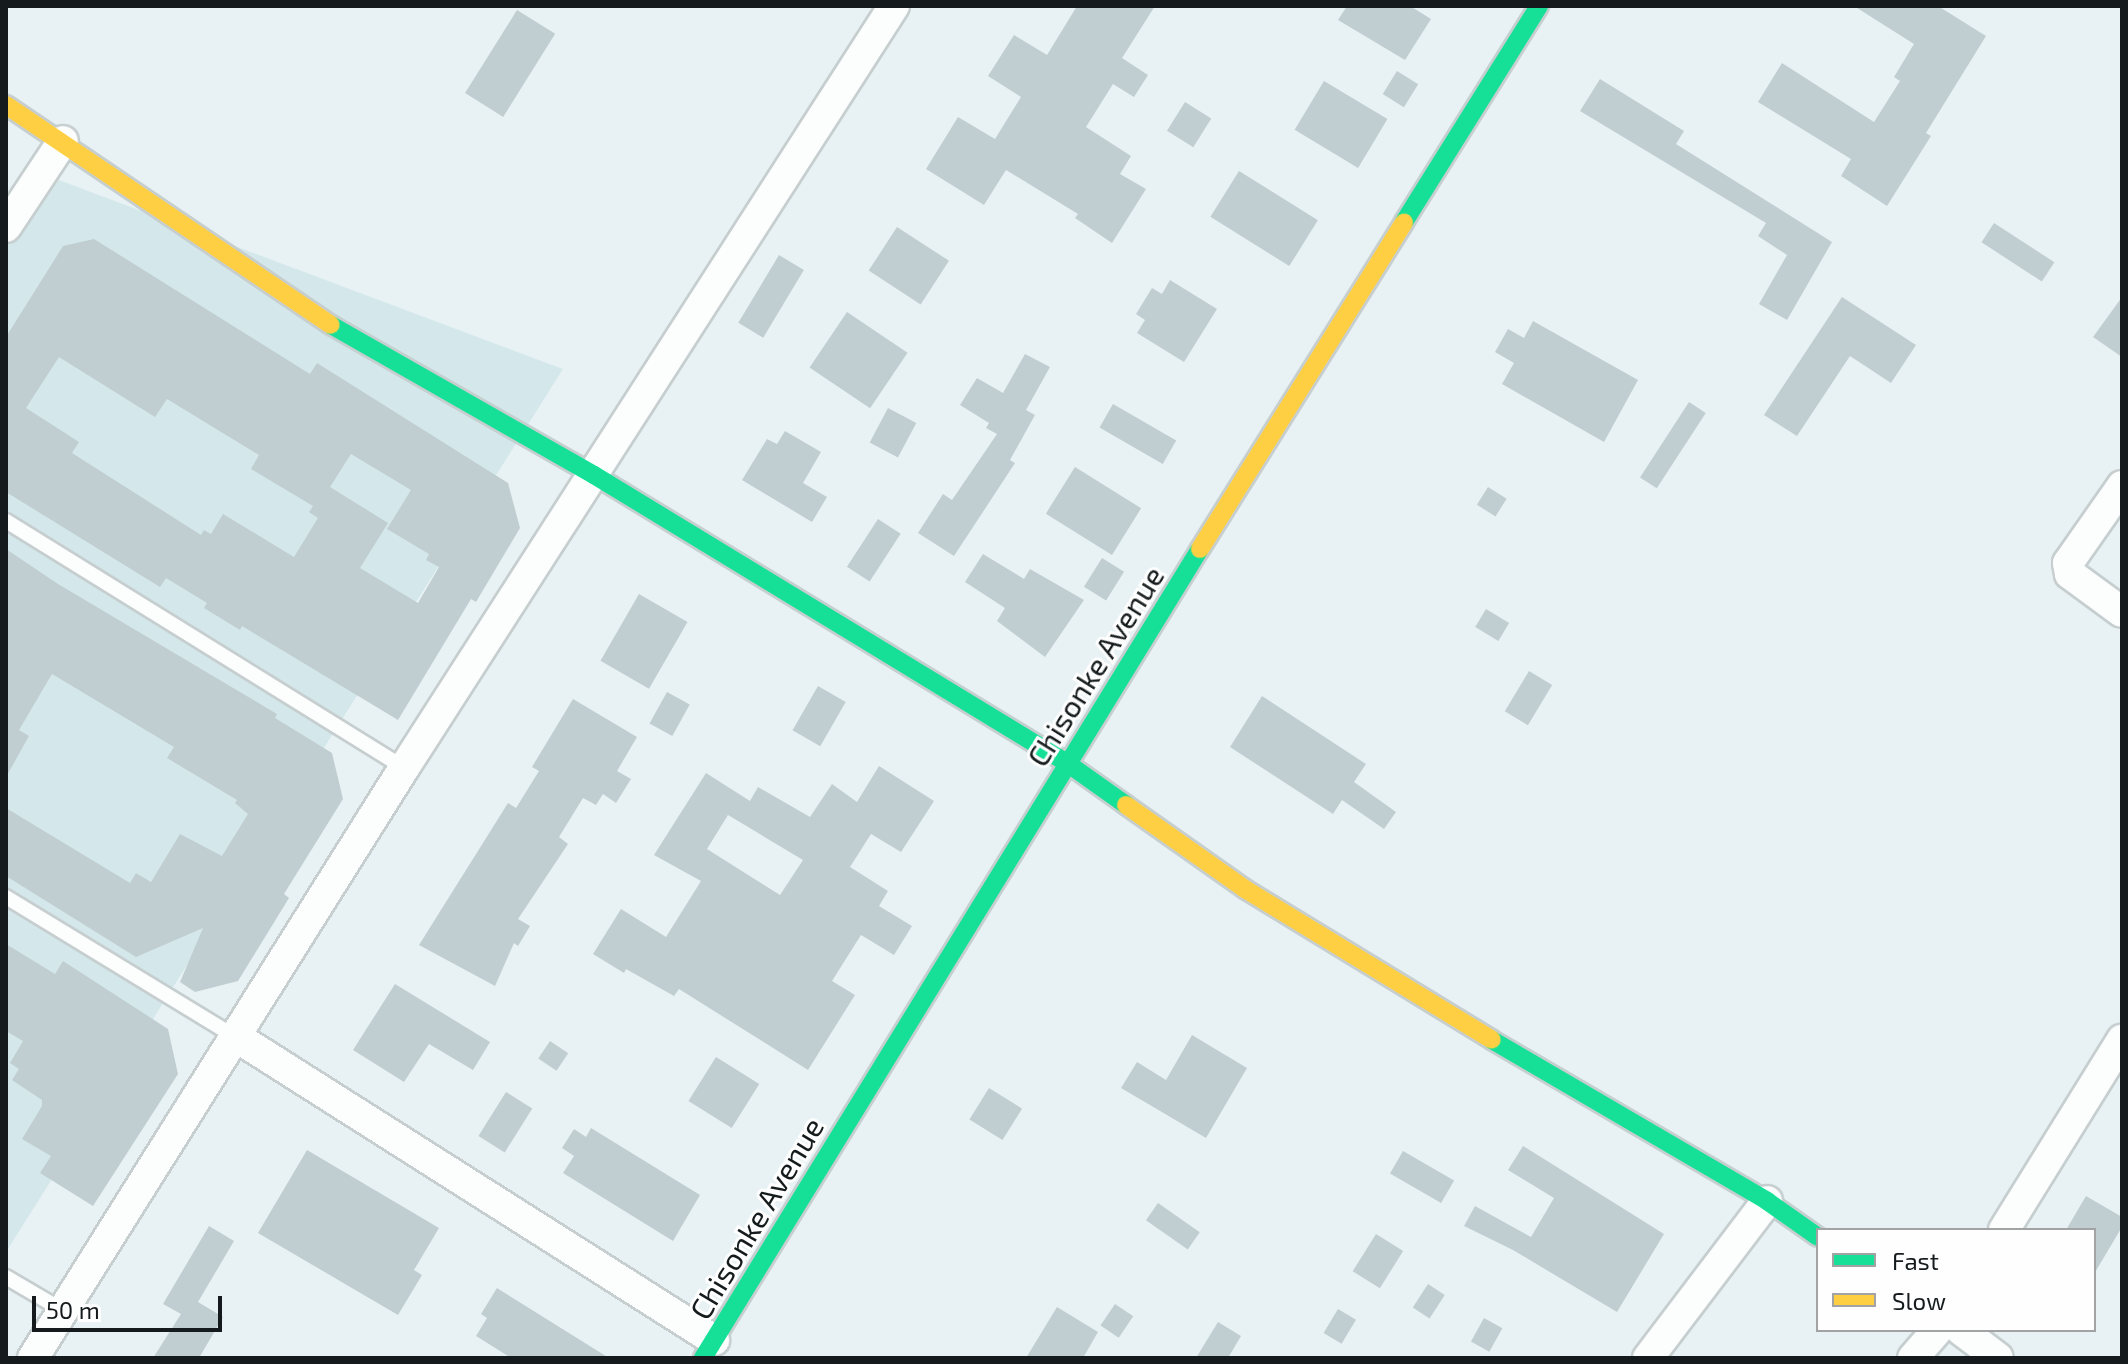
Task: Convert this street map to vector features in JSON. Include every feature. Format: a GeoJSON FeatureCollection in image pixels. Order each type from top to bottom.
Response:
{"type":"FeatureCollection","features":[{"type":"Feature","properties":{"kind":"street"},"geometry":{"type":"LineString","coordinates":[[33,1358],[238,1038],[404,768],[894,6]]}},
{"type":"Feature","properties":{"kind":"street","name":"Chisonke Avenue"},"geometry":{"type":"LineString","coordinates":[[709,1349],[1067,763],[1539,6]]}},
{"type":"Feature","properties":{"kind":"street"},"geometry":{"type":"LineString","coordinates":[[6,105],[311,313],[594,475],[1067,763],[1245,889],[1391,981],[1767,1201],[1816,1236]]}},
{"type":"Feature","properties":{"kind":"street"},"geometry":{"type":"LineString","coordinates":[[6,227],[63,141]]}},
{"type":"Feature","properties":{"kind":"street"},"geometry":{"type":"LineString","coordinates":[[2122,486],[2068,563],[2070,574],[2122,612]]}},
{"type":"Feature","properties":{"kind":"street"},"geometry":{"type":"LineString","coordinates":[[238,1038],[709,1349]]}},
{"type":"Feature","properties":{"kind":"street"},"geometry":{"type":"LineString","coordinates":[[2005,1228],[2122,1040]]}},
{"type":"Feature","properties":{"kind":"street"},"geometry":{"type":"LineString","coordinates":[[1648,1358],[1767,1201]]}},
{"type":"Feature","properties":{"kind":"street"},"geometry":{"type":"LineString","coordinates":[[1913,1358],[1935,1332]]}},
{"type":"Feature","properties":{"kind":"street"},"geometry":{"type":"LineString","coordinates":[[1964,1332],[1998,1358]]}},
{"type":"Feature","properties":{"kind":"lane"},"geometry":{"type":"LineString","coordinates":[[6,521],[404,768]]}},
{"type":"Feature","properties":{"kind":"lane"},"geometry":{"type":"LineString","coordinates":[[6,897],[238,1038]]}},
{"type":"Feature","properties":{"kind":"lane"},"geometry":{"type":"LineString","coordinates":[[6,1277],[62,1310]]}},
{"type":"Feature","properties":{"kind":"shaded area"},"geometry":{"type":"Polygon","coordinates":[[[35,171],[563,369],[6,1252],[6,222],[35,171]]]}},
{"type":"Feature","properties":{"kind":"building"},"geometry":{"type":"Polygon","coordinates":[[[1077,6],[1155,6],[1122,58],[1148,75],[1134,97],[1113,84],[1086,127],[1131,156],[1120,174],[1146,189],[1112,243],[1075,218],[1078,214],[1006,170],[984,205],[926,169],[958,117],[995,139],[1021,97],[988,76],[1014,35],[1047,55],[1077,6]]]}},
{"type":"Feature","properties":{"kind":"building"},"geometry":{"type":"Polygon","coordinates":[[[1347,6],[1410,6],[1431,19],[1405,60],[1338,20],[1347,6]]]}},
{"type":"Feature","properties":{"kind":"building"},"geometry":{"type":"Polygon","coordinates":[[[1854,6],[1938,6],[1986,36],[1926,133],[1931,136],[1887,206],[1841,176],[1851,159],[1758,102],[1782,63],[1874,122],[1900,81],[1894,77],[1914,44],[1854,6]]]}},
{"type":"Feature","properties":{"kind":"building"},"geometry":{"type":"Polygon","coordinates":[[[517,10],[555,34],[503,117],[465,93],[517,10]]]}},
{"type":"Feature","properties":{"kind":"building"},"geometry":{"type":"Polygon","coordinates":[[[1397,71],[1418,84],[1404,107],[1383,94],[1397,71]]]}},
{"type":"Feature","properties":{"kind":"building"},"geometry":{"type":"Polygon","coordinates":[[[1600,79],[1684,131],[1676,144],[1832,242],[1787,320],[1759,304],[1787,255],[1758,236],[1766,223],[1580,111],[1600,79]]]}},
{"type":"Feature","properties":{"kind":"building"},"geometry":{"type":"Polygon","coordinates":[[[1324,81],[1387,119],[1358,168],[1295,130],[1324,81]]]}},
{"type":"Feature","properties":{"kind":"building"},"geometry":{"type":"Polygon","coordinates":[[[1185,102],[1211,118],[1193,147],[1167,131],[1185,102]]]}},
{"type":"Feature","properties":{"kind":"building"},"geometry":{"type":"Polygon","coordinates":[[[1239,171],[1318,220],[1289,266],[1210,217],[1239,171]]]}},
{"type":"Feature","properties":{"kind":"building"},"geometry":{"type":"Polygon","coordinates":[[[1994,223],[2054,262],[2042,282],[1981,242],[1994,223]]]}},
{"type":"Feature","properties":{"kind":"building"},"geometry":{"type":"Polygon","coordinates":[[[897,227],[949,261],[921,304],[869,271],[897,227]]]}},
{"type":"Feature","properties":{"kind":"building"},"geometry":{"type":"Polygon","coordinates":[[[94,239],[310,374],[317,363],[508,483],[520,528],[476,602],[471,599],[398,720],[242,626],[240,630],[204,608],[207,603],[166,578],[160,587],[6,492],[6,337],[63,246],[94,239]],[[59,357],[26,408],[79,442],[72,453],[201,535],[204,530],[211,534],[223,514],[294,557],[318,518],[309,512],[313,506],[251,469],[259,455],[167,399],[155,417],[59,357]],[[351,454],[330,487],[388,523],[360,568],[418,603],[439,567],[426,560],[429,554],[387,529],[411,490],[351,454]]]}},
{"type":"Feature","properties":{"kind":"building"},"geometry":{"type":"Polygon","coordinates":[[[779,255],[804,270],[763,338],[738,323],[779,255]]]}},
{"type":"Feature","properties":{"kind":"building"},"geometry":{"type":"Polygon","coordinates":[[[1170,280],[1217,309],[1184,362],[1137,333],[1145,320],[1136,314],[1152,288],[1162,294],[1170,280]]]}},
{"type":"Feature","properties":{"kind":"building"},"geometry":{"type":"Polygon","coordinates":[[[1842,297],[1916,345],[1891,383],[1850,356],[1797,436],[1764,415],[1842,297]]]}},
{"type":"Feature","properties":{"kind":"building"},"geometry":{"type":"Polygon","coordinates":[[[2122,297],[2122,357],[2093,337],[2122,297]]]}},
{"type":"Feature","properties":{"kind":"building"},"geometry":{"type":"Polygon","coordinates":[[[847,312],[908,353],[870,408],[810,368],[847,312]]]}},
{"type":"Feature","properties":{"kind":"building"},"geometry":{"type":"Polygon","coordinates":[[[1533,321],[1638,380],[1604,442],[1502,384],[1514,363],[1495,352],[1508,329],[1524,338],[1533,321]]]}},
{"type":"Feature","properties":{"kind":"building"},"geometry":{"type":"Polygon","coordinates":[[[1025,354],[1050,367],[1026,410],[1035,415],[1010,460],[1015,463],[954,556],[918,533],[943,494],[952,500],[997,434],[986,428],[989,423],[960,405],[977,378],[1003,393],[1025,354]]]}},
{"type":"Feature","properties":{"kind":"building"},"geometry":{"type":"Polygon","coordinates":[[[1689,402],[1706,413],[1657,488],[1640,477],[1689,402]]]}},
{"type":"Feature","properties":{"kind":"building"},"geometry":{"type":"Polygon","coordinates":[[[1113,404],[1176,440],[1163,464],[1100,427],[1113,404]]]}},
{"type":"Feature","properties":{"kind":"building"},"geometry":{"type":"Polygon","coordinates":[[[888,408],[916,423],[898,457],[870,442],[888,408]]]}},
{"type":"Feature","properties":{"kind":"building"},"geometry":{"type":"Polygon","coordinates":[[[785,431],[821,452],[803,483],[827,497],[812,522],[742,480],[767,439],[777,444],[785,431]]]}},
{"type":"Feature","properties":{"kind":"building"},"geometry":{"type":"Polygon","coordinates":[[[1075,467],[1141,508],[1112,555],[1046,514],[1075,467]]]}},
{"type":"Feature","properties":{"kind":"building"},"geometry":{"type":"Polygon","coordinates":[[[1488,487],[1507,499],[1496,516],[1477,505],[1488,487]]]}},
{"type":"Feature","properties":{"kind":"building"},"geometry":{"type":"Polygon","coordinates":[[[878,519],[901,534],[870,582],[847,567],[878,519]]]}},
{"type":"Feature","properties":{"kind":"building"},"geometry":{"type":"Polygon","coordinates":[[[6,549],[58,584],[277,714],[275,718],[332,753],[343,799],[284,894],[289,898],[238,981],[195,992],[180,982],[203,928],[136,957],[6,876],[6,808],[130,883],[136,873],[151,882],[180,834],[222,856],[248,814],[235,803],[237,800],[167,758],[174,747],[52,674],[19,730],[29,736],[6,777],[6,549]]]}},
{"type":"Feature","properties":{"kind":"building"},"geometry":{"type":"Polygon","coordinates":[[[983,554],[1024,579],[1030,569],[1084,600],[1045,657],[997,621],[1005,608],[965,582],[983,554]]]}},
{"type":"Feature","properties":{"kind":"building"},"geometry":{"type":"Polygon","coordinates":[[[1102,558],[1124,572],[1106,601],[1084,587],[1102,558]]]}},
{"type":"Feature","properties":{"kind":"building"},"geometry":{"type":"Polygon","coordinates":[[[639,594],[687,622],[649,689],[600,661],[639,594]]]}},
{"type":"Feature","properties":{"kind":"building"},"geometry":{"type":"Polygon","coordinates":[[[1486,609],[1509,623],[1498,641],[1475,627],[1486,609]]]}},
{"type":"Feature","properties":{"kind":"building"},"geometry":{"type":"Polygon","coordinates":[[[1529,671],[1552,685],[1528,725],[1505,711],[1529,671]]]}},
{"type":"Feature","properties":{"kind":"building"},"geometry":{"type":"Polygon","coordinates":[[[818,686],[846,702],[820,746],[792,730],[818,686]]]}},
{"type":"Feature","properties":{"kind":"building"},"geometry":{"type":"Polygon","coordinates":[[[667,692],[690,705],[672,736],[650,723],[667,692]]]}},
{"type":"Feature","properties":{"kind":"building"},"geometry":{"type":"Polygon","coordinates":[[[1262,696],[1366,764],[1354,782],[1396,812],[1384,829],[1342,800],[1333,814],[1230,747],[1262,696]]]}},
{"type":"Feature","properties":{"kind":"building"},"geometry":{"type":"Polygon","coordinates":[[[573,699],[637,737],[617,771],[631,779],[616,803],[603,794],[596,805],[583,798],[559,837],[568,844],[518,919],[530,926],[518,946],[514,943],[495,986],[419,945],[508,803],[516,808],[539,771],[532,767],[573,699]]]}},
{"type":"Feature","properties":{"kind":"building"},"geometry":{"type":"Polygon","coordinates":[[[879,766],[934,801],[901,852],[871,834],[850,867],[888,891],[879,906],[912,926],[894,955],[861,935],[832,981],[855,995],[808,1070],[679,989],[674,996],[626,969],[624,973],[593,954],[621,909],[666,937],[701,881],[654,855],[706,773],[750,801],[758,787],[810,817],[832,784],[857,802],[879,766]],[[728,815],[707,849],[780,895],[803,860],[728,815]]]}},
{"type":"Feature","properties":{"kind":"building"},"geometry":{"type":"Polygon","coordinates":[[[6,944],[55,974],[63,961],[168,1029],[178,1074],[93,1206],[40,1173],[51,1156],[22,1139],[42,1106],[42,1100],[12,1080],[19,1069],[10,1063],[23,1041],[6,1031],[6,944]]]}},
{"type":"Feature","properties":{"kind":"building"},"geometry":{"type":"Polygon","coordinates":[[[395,984],[490,1042],[473,1070],[429,1044],[404,1082],[353,1050],[395,984]]]}},
{"type":"Feature","properties":{"kind":"building"},"geometry":{"type":"Polygon","coordinates":[[[1192,1035],[1247,1068],[1206,1138],[1121,1088],[1137,1062],[1166,1080],[1192,1035]]]}},
{"type":"Feature","properties":{"kind":"building"},"geometry":{"type":"Polygon","coordinates":[[[550,1041],[568,1053],[556,1071],[538,1058],[550,1041]]]}},
{"type":"Feature","properties":{"kind":"building"},"geometry":{"type":"Polygon","coordinates":[[[716,1057],[759,1084],[732,1128],[688,1101],[716,1057]]]}},
{"type":"Feature","properties":{"kind":"building"},"geometry":{"type":"Polygon","coordinates":[[[989,1088],[1022,1109],[1002,1140],[969,1119],[989,1088]]]}},
{"type":"Feature","properties":{"kind":"building"},"geometry":{"type":"Polygon","coordinates":[[[506,1092],[532,1108],[505,1153],[478,1136],[506,1092]]]}},
{"type":"Feature","properties":{"kind":"building"},"geometry":{"type":"Polygon","coordinates":[[[591,1128],[700,1195],[673,1241],[563,1173],[574,1156],[562,1148],[574,1129],[586,1137],[591,1128]]]}},
{"type":"Feature","properties":{"kind":"building"},"geometry":{"type":"Polygon","coordinates":[[[1523,1146],[1664,1234],[1617,1312],[1513,1250],[1464,1226],[1475,1206],[1531,1237],[1554,1198],[1508,1170],[1523,1146]]]}},
{"type":"Feature","properties":{"kind":"building"},"geometry":{"type":"Polygon","coordinates":[[[307,1150],[439,1228],[414,1270],[422,1275],[398,1315],[258,1233],[307,1150]]]}},
{"type":"Feature","properties":{"kind":"building"},"geometry":{"type":"Polygon","coordinates":[[[1403,1151],[1454,1180],[1441,1203],[1390,1174],[1403,1151]]]}},
{"type":"Feature","properties":{"kind":"building"},"geometry":{"type":"Polygon","coordinates":[[[2086,1196],[2122,1217],[2122,1227],[2096,1271],[2096,1228],[2067,1228],[2086,1196]]]}},
{"type":"Feature","properties":{"kind":"building"},"geometry":{"type":"Polygon","coordinates":[[[1158,1203],[1200,1232],[1188,1249],[1146,1220],[1158,1203]]]}},
{"type":"Feature","properties":{"kind":"building"},"geometry":{"type":"Polygon","coordinates":[[[209,1226],[234,1241],[198,1302],[223,1317],[199,1358],[153,1358],[181,1314],[163,1304],[209,1226]]]}},
{"type":"Feature","properties":{"kind":"building"},"geometry":{"type":"Polygon","coordinates":[[[1376,1234],[1403,1251],[1380,1288],[1353,1271],[1376,1234]]]}},
{"type":"Feature","properties":{"kind":"building"},"geometry":{"type":"Polygon","coordinates":[[[1428,1284],[1445,1295],[1430,1318],[1413,1307],[1428,1284]]]}},
{"type":"Feature","properties":{"kind":"building"},"geometry":{"type":"Polygon","coordinates":[[[497,1288],[609,1358],[511,1358],[476,1336],[487,1318],[481,1314],[497,1288]]]}},
{"type":"Feature","properties":{"kind":"building"},"geometry":{"type":"Polygon","coordinates":[[[1115,1304],[1133,1316],[1119,1338],[1100,1326],[1115,1304]]]}},
{"type":"Feature","properties":{"kind":"building"},"geometry":{"type":"Polygon","coordinates":[[[1057,1307],[1098,1332],[1083,1358],[1026,1358],[1057,1307]]]}},
{"type":"Feature","properties":{"kind":"building"},"geometry":{"type":"Polygon","coordinates":[[[1338,1309],[1356,1320],[1342,1344],[1324,1333],[1338,1309]]]}},
{"type":"Feature","properties":{"kind":"building"},"geometry":{"type":"Polygon","coordinates":[[[1484,1318],[1502,1328],[1489,1352],[1471,1342],[1484,1318]]]}},
{"type":"Feature","properties":{"kind":"building"},"geometry":{"type":"Polygon","coordinates":[[[1218,1322],[1241,1336],[1228,1358],[1196,1358],[1218,1322]]]}},
{"type":"Feature","properties":{"kind":"traffic: fast"},"geometry":{"type":"LineString","coordinates":[[1404,222],[1539,6]]}},
{"type":"Feature","properties":{"kind":"traffic: fast"},"geometry":{"type":"LineString","coordinates":[[331,325],[594,475],[1067,763],[1126,805]]}},
{"type":"Feature","properties":{"kind":"traffic: fast"},"geometry":{"type":"LineString","coordinates":[[703,1358],[1200,549]]}},
{"type":"Feature","properties":{"kind":"traffic: fast"},"geometry":{"type":"LineString","coordinates":[[1492,1040],[1767,1201],[1816,1236]]}},
{"type":"Feature","properties":{"kind":"traffic: slow"},"geometry":{"type":"LineString","coordinates":[[6,105],[331,325]]}},
{"type":"Feature","properties":{"kind":"traffic: slow"},"geometry":{"type":"LineString","coordinates":[[1200,549],[1404,222]]}},
{"type":"Feature","properties":{"kind":"traffic: slow"},"geometry":{"type":"LineString","coordinates":[[1126,805],[1245,889],[1492,1040]]}}]}
